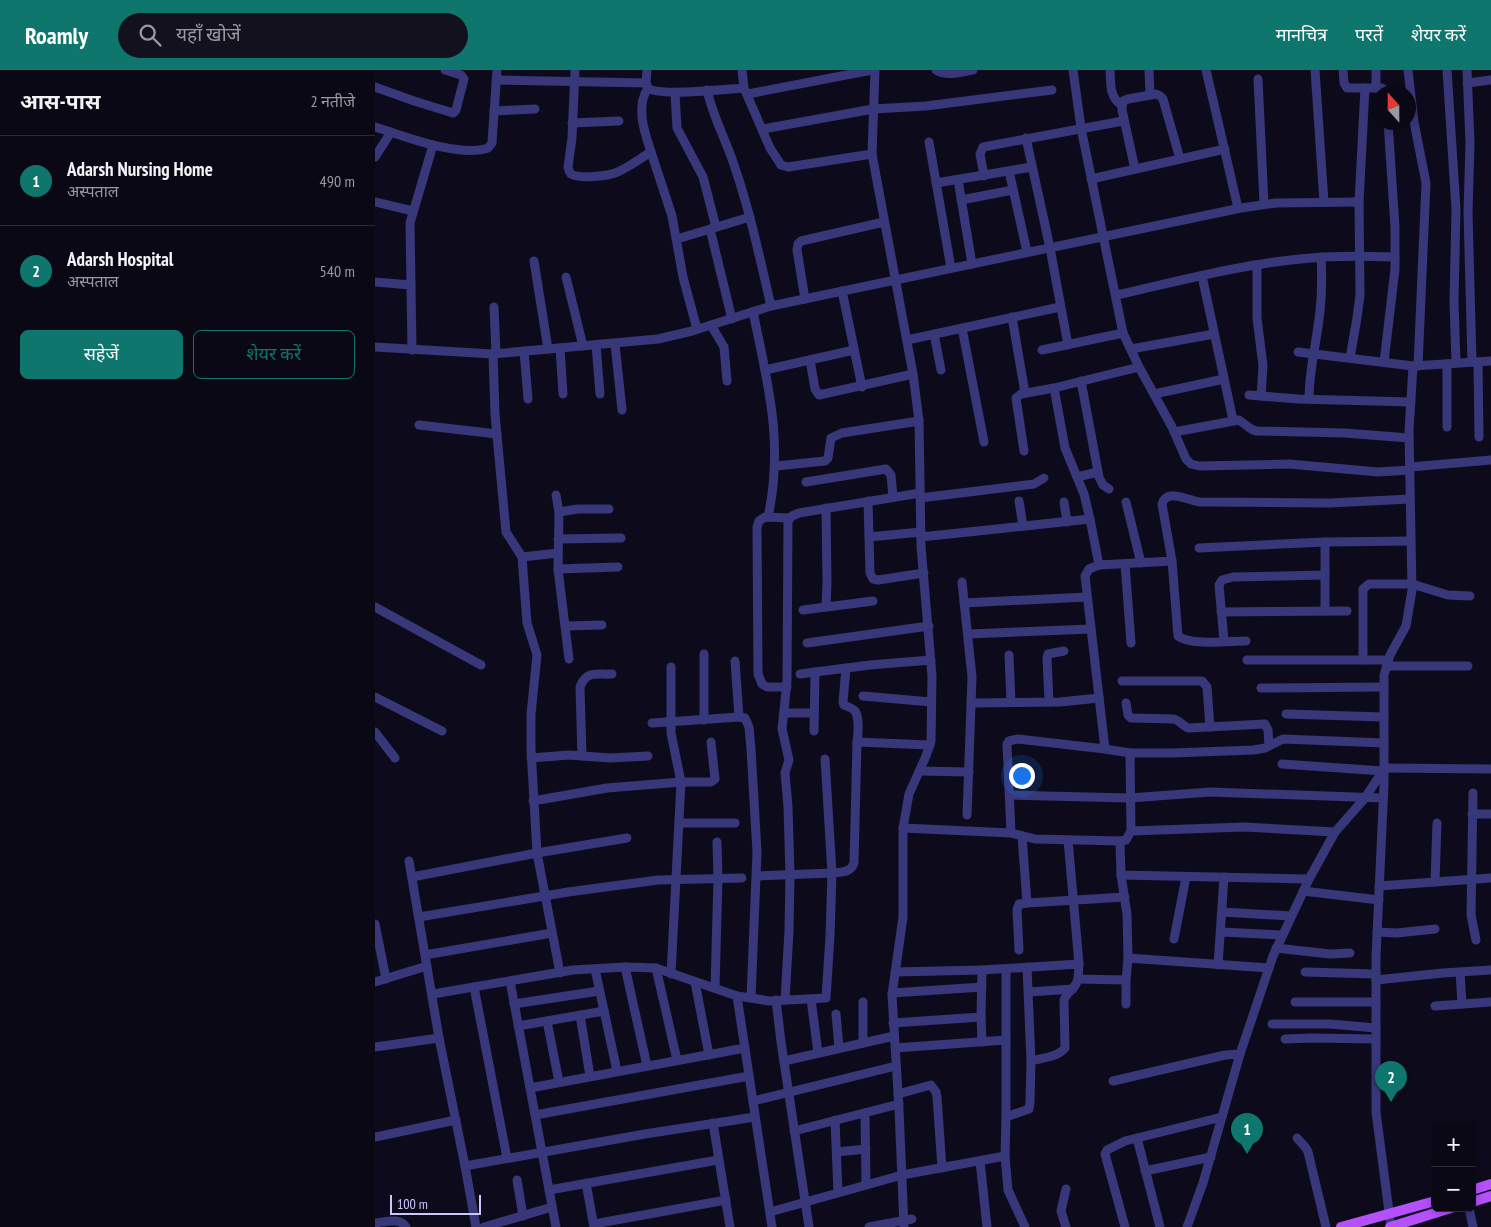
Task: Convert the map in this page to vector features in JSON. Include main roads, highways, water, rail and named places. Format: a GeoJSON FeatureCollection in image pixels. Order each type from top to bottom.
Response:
{"type":"FeatureCollection","features":[{"type":"Feature","properties":{"kind":"main road"},"geometry":{"type":"LineString","coordinates":[[1476,1189],[1491,1184]]}},
{"type":"Feature","properties":{"kind":"main road"},"geometry":{"type":"LineString","coordinates":[[1476,1201],[1491,1196]]}},
{"type":"Feature","properties":{"kind":"main road"},"geometry":{"type":"LineString","coordinates":[[1341,1227],[1431,1202]]}},
{"type":"Feature","properties":{"kind":"main road"},"geometry":{"type":"LineString","coordinates":[[1391,1227],[1438,1212]]}},
{"type":"Feature","properties":{"kind":"place","name":"Adarsh Hospital"},"geometry":{"type":"Point","coordinates":[1391,1102]}},
{"type":"Feature","properties":{"kind":"place","name":"Adarsh Nursing Home"},"geometry":{"type":"Point","coordinates":[1247,1154]}}]}
